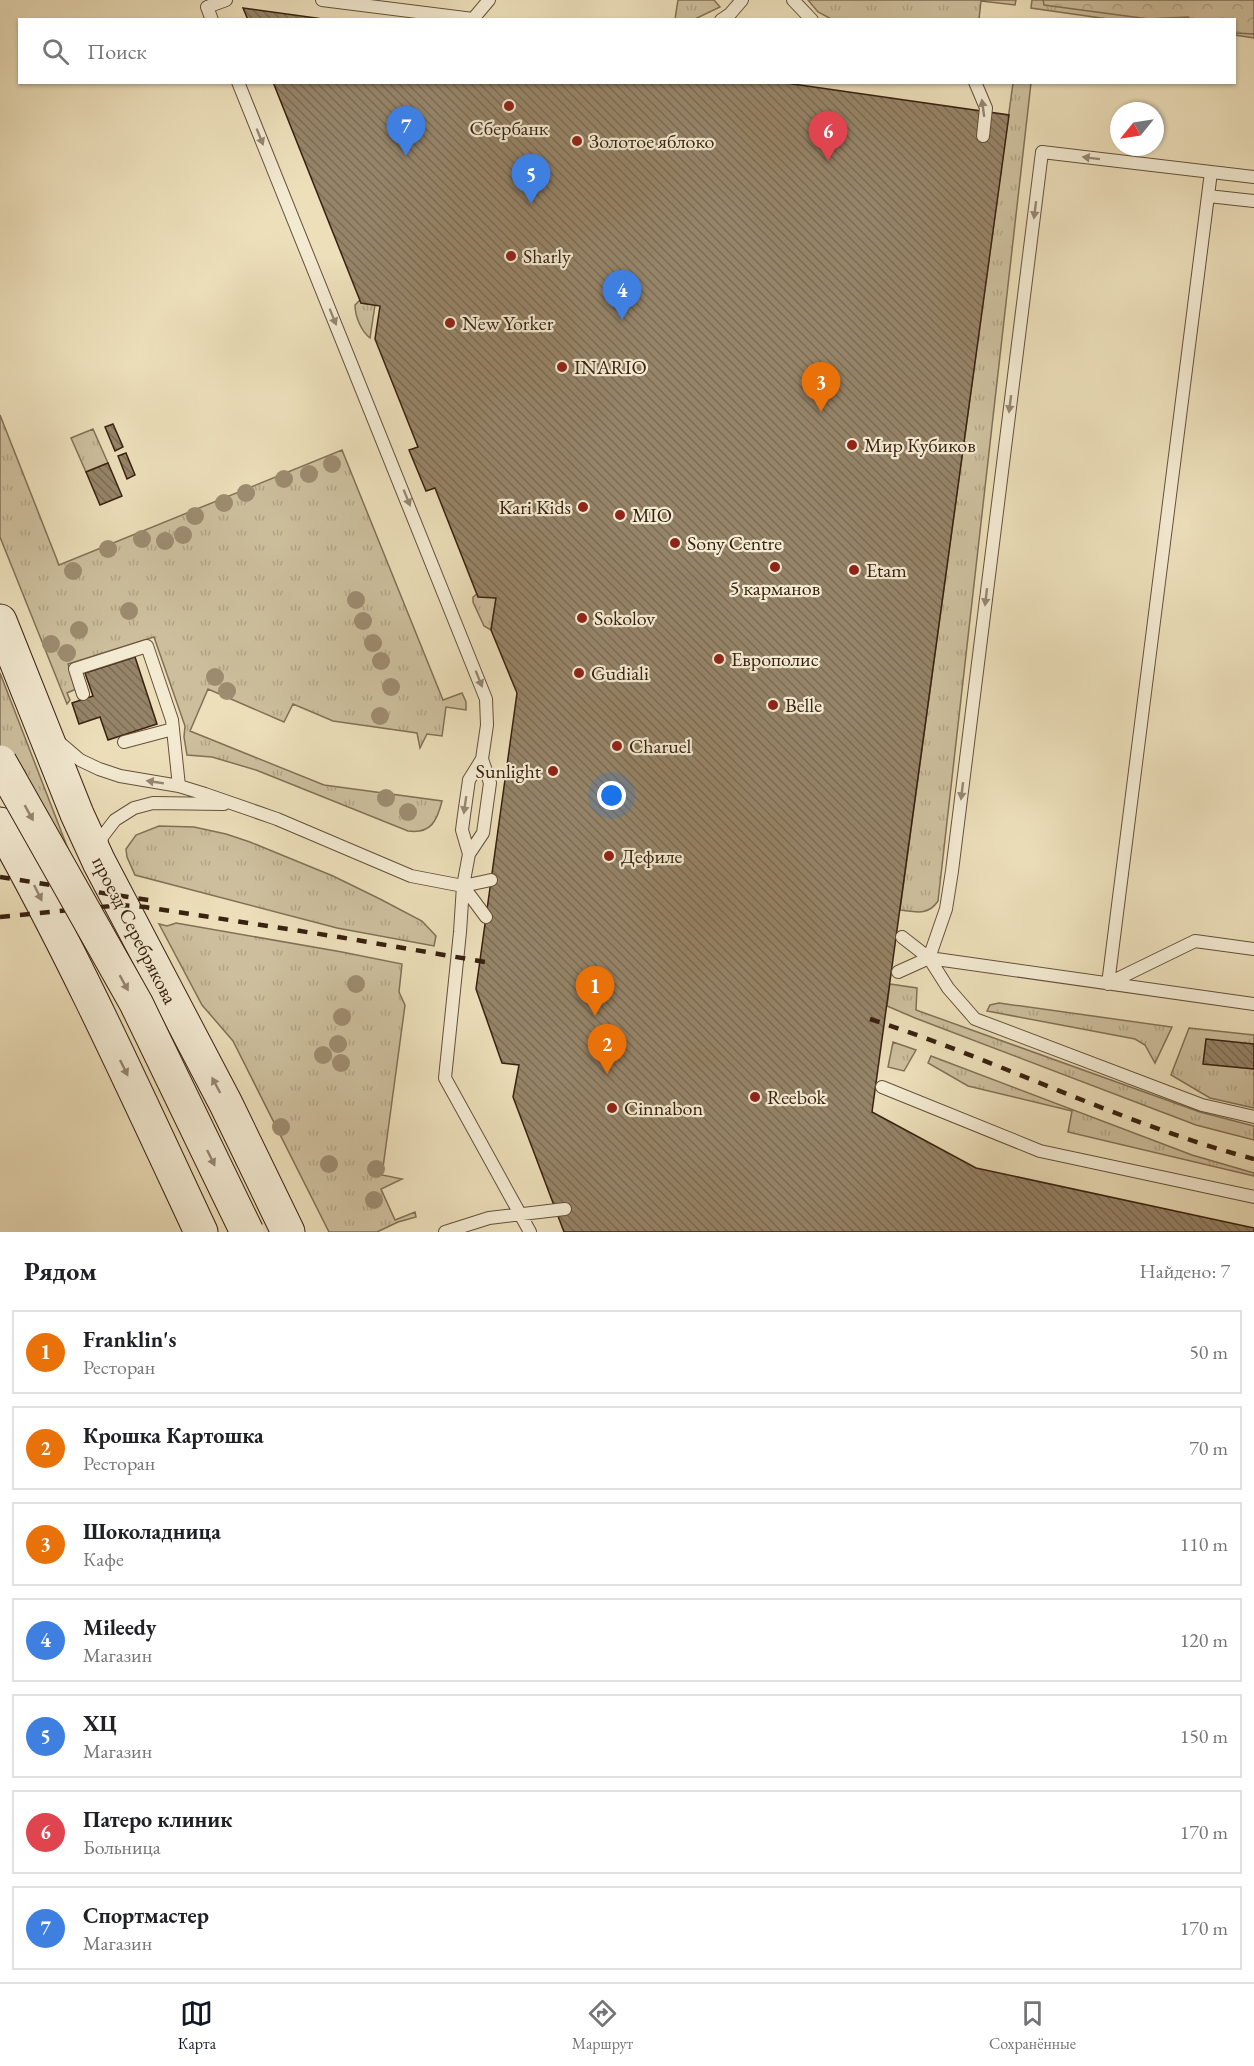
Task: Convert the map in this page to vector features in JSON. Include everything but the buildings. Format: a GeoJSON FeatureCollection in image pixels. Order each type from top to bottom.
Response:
{"type":"FeatureCollection","features":[{"type":"Feature","properties":{"kind":"main road","name":"проезд Серебрякова"},"geometry":{"type":"LineString","coordinates":[[0,621],[77,814],[99,862],[226,1104],[288,1232]]}},
{"type":"Feature","properties":{"kind":"main road"},"geometry":{"type":"LineString","coordinates":[[0,762],[136,1003],[248,1232]]}},
{"type":"Feature","properties":{"kind":"main road"},"geometry":{"type":"LineString","coordinates":[[0,824],[32,881],[131,1081],[201,1232]]}},
{"type":"Feature","properties":{"kind":"lane"},"geometry":{"type":"LineString","coordinates":[[211,18],[207,7],[226,0]]}},
{"type":"Feature","properties":{"kind":"lane"},"geometry":{"type":"LineString","coordinates":[[322,0],[465,18]]}},
{"type":"Feature","properties":{"kind":"lane"},"geometry":{"type":"LineString","coordinates":[[474,18],[489,0]]}},
{"type":"Feature","properties":{"kind":"lane"},"geometry":{"type":"LineString","coordinates":[[724,18],[742,0]]}},
{"type":"Feature","properties":{"kind":"lane"},"geometry":{"type":"LineString","coordinates":[[793,0],[810,18]]}},
{"type":"Feature","properties":{"kind":"lane"},"geometry":{"type":"LineString","coordinates":[[239,84],[486,699],[487,725],[482,759],[469,780],[462,830],[469,854]]}},
{"type":"Feature","properties":{"kind":"lane"},"geometry":{"type":"LineString","coordinates":[[976,84],[986,108],[983,136]]}},
{"type":"Feature","properties":{"kind":"lane"},"geometry":{"type":"LineString","coordinates":[[929,958],[946,909],[952,871],[1042,152],[1254,177]]}},
{"type":"Feature","properties":{"kind":"lane"},"geometry":{"type":"LineString","coordinates":[[1108,984],[1211,172]]}},
{"type":"Feature","properties":{"kind":"lane"},"geometry":{"type":"LineString","coordinates":[[1208,196],[1254,201]]}},
{"type":"Feature","properties":{"kind":"lane"},"geometry":{"type":"LineString","coordinates":[[83,694],[75,669],[147,646],[172,720],[179,786]]}},
{"type":"Feature","properties":{"kind":"lane"},"geometry":{"type":"LineString","coordinates":[[38,715],[59,741],[80,760],[120,776],[179,786],[277,819],[411,876],[463,886],[491,880]]}},
{"type":"Feature","properties":{"kind":"lane"},"geometry":{"type":"LineString","coordinates":[[124,742],[173,729]]}},
{"type":"Feature","properties":{"kind":"lane"},"geometry":{"type":"LineString","coordinates":[[482,759],[490,783],[483,833],[469,854],[463,886],[445,1078],[530,1232]]}},
{"type":"Feature","properties":{"kind":"lane"},"geometry":{"type":"LineString","coordinates":[[99,862],[102,837],[115,819],[134,808],[153,803],[231,804]]}},
{"type":"Feature","properties":{"kind":"lane"},"geometry":{"type":"LineString","coordinates":[[463,886],[486,917]]}},
{"type":"Feature","properties":{"kind":"lane"},"geometry":{"type":"LineString","coordinates":[[902,937],[929,958],[948,988],[975,1019],[1202,1105],[1254,1118]]}},
{"type":"Feature","properties":{"kind":"lane"},"geometry":{"type":"LineString","coordinates":[[1108,984],[1195,941],[1254,949]]}},
{"type":"Feature","properties":{"kind":"lane"},"geometry":{"type":"LineString","coordinates":[[898,972],[929,958],[1254,1004]]}},
{"type":"Feature","properties":{"kind":"lane"},"geometry":{"type":"LineString","coordinates":[[882,1087],[1040,1150],[1254,1197]]}},
{"type":"Feature","properties":{"kind":"lane"},"geometry":{"type":"LineString","coordinates":[[445,1232],[489,1218],[565,1209]]}},
{"type":"Feature","properties":{"kind":"green space"},"geometry":{"type":"Polygon","coordinates":[[[678,0],[714,0],[720,7],[697,18],[675,18],[678,0]]]}},
{"type":"Feature","properties":{"kind":"green space"},"geometry":{"type":"Polygon","coordinates":[[[808,0],[1016,0],[1015,5],[981,1],[979,18],[829,18],[818,12],[808,0]]]}},
{"type":"Feature","properties":{"kind":"green space"},"geometry":{"type":"Polygon","coordinates":[[[1032,0],[1254,0],[1254,38],[1236,35],[1236,18],[1101,18],[1031,8],[1032,0]]]}},
{"type":"Feature","properties":{"kind":"green space"},"geometry":{"type":"Polygon","coordinates":[[[1043,0],[1254,0],[1254,34],[1236,33],[1236,18],[1142,18],[1044,5],[1043,0]]]}},
{"type":"Feature","properties":{"kind":"green space"},"geometry":{"type":"Polygon","coordinates":[[[1013,84],[1031,84],[938,901],[926,911],[900,910],[1013,84]]]}},
{"type":"Feature","properties":{"kind":"green space"},"geometry":{"type":"Polygon","coordinates":[[[360,300],[361,303],[375,305],[370,338],[361,327],[356,314],[355,305],[360,300]]]}},
{"type":"Feature","properties":{"kind":"green space"},"geometry":{"type":"Polygon","coordinates":[[[0,415],[59,565],[342,450],[443,700],[462,693],[466,702],[466,710],[446,707],[442,736],[427,734],[420,748],[417,733],[333,721],[293,704],[284,722],[208,689],[190,731],[324,785],[442,801],[432,825],[422,830],[408,831],[256,770],[212,757],[187,755],[185,726],[154,637],[68,664],[76,689],[67,693],[70,700],[67,704],[0,537],[0,415]]]}},
{"type":"Feature","properties":{"kind":"green space"},"geometry":{"type":"Polygon","coordinates":[[[93,429],[108,463],[86,472],[71,438],[93,429]]]}},
{"type":"Feature","properties":{"kind":"green space"},"geometry":{"type":"Polygon","coordinates":[[[477,594],[496,598],[491,630],[484,626],[473,602],[473,597],[477,594]]]}},
{"type":"Feature","properties":{"kind":"green space"},"geometry":{"type":"Polygon","coordinates":[[[0,673],[75,867],[0,789],[0,673]]]}},
{"type":"Feature","properties":{"kind":"green space"},"geometry":{"type":"Polygon","coordinates":[[[159,826],[194,827],[226,834],[333,876],[422,921],[436,936],[434,946],[337,928],[135,875],[126,849],[136,835],[159,826]]]}},
{"type":"Feature","properties":{"kind":"green space"},"geometry":{"type":"Polygon","coordinates":[[[176,923],[402,964],[399,992],[405,1005],[382,1175],[402,1179],[381,1189],[395,1220],[415,1212],[416,1217],[377,1232],[329,1232],[233,1041],[202,1005],[159,924],[167,926],[176,923]]]}},
{"type":"Feature","properties":{"kind":"green space"},"geometry":{"type":"Polygon","coordinates":[[[890,984],[917,988],[916,1010],[1200,1112],[1254,1126],[1254,1140],[1196,1125],[887,1006],[890,984]]]}},
{"type":"Feature","properties":{"kind":"green space"},"geometry":{"type":"Polygon","coordinates":[[[999,1003],[1172,1027],[1155,1063],[1145,1045],[1135,1039],[987,1011],[990,1005],[999,1003]]]}},
{"type":"Feature","properties":{"kind":"green space"},"geometry":{"type":"Polygon","coordinates":[[[1189,1028],[1254,1035],[1254,1108],[1210,1098],[1171,1075],[1189,1028]]]}},
{"type":"Feature","properties":{"kind":"green space"},"geometry":{"type":"Polygon","coordinates":[[[893,1042],[916,1050],[904,1071],[888,1067],[893,1042]]]}},
{"type":"Feature","properties":{"kind":"green space"},"geometry":{"type":"Polygon","coordinates":[[[931,1056],[1192,1155],[1254,1173],[1254,1176],[1068,1132],[1072,1111],[968,1086],[928,1063],[931,1056]]]}},
{"type":"Feature","properties":{"kind":"railway"},"geometry":{"type":"LineString","coordinates":[[0,877],[154,901]]}},
{"type":"Feature","properties":{"kind":"railway"},"geometry":{"type":"LineString","coordinates":[[0,917],[121,905],[145,907],[491,963]]}},
{"type":"Feature","properties":{"kind":"railway"},"geometry":{"type":"LineString","coordinates":[[870,1019],[1157,1128],[1254,1159]]}},
{"type":"Feature","properties":{"kind":"place","name":"Сбербанк"},"geometry":{"type":"Point","coordinates":[509,106]}},
{"type":"Feature","properties":{"kind":"place","name":"Золотое яблоко"},"geometry":{"type":"Point","coordinates":[577,141]}},
{"type":"Feature","properties":{"kind":"place","name":"Спортмастер"},"geometry":{"type":"Point","coordinates":[406,156]}},
{"type":"Feature","properties":{"kind":"place","name":"Патеро клиник"},"geometry":{"type":"Point","coordinates":[828,161]}},
{"type":"Feature","properties":{"kind":"place","name":"ХЦ"},"geometry":{"type":"Point","coordinates":[531,204]}},
{"type":"Feature","properties":{"kind":"place","name":"Sharly"},"geometry":{"type":"Point","coordinates":[511,256]}},
{"type":"Feature","properties":{"kind":"place","name":"Mileedy"},"geometry":{"type":"Point","coordinates":[622,320]}},
{"type":"Feature","properties":{"kind":"place","name":"New Yorker"},"geometry":{"type":"Point","coordinates":[450,323]}},
{"type":"Feature","properties":{"kind":"place","name":"INARIO"},"geometry":{"type":"Point","coordinates":[562,367]}},
{"type":"Feature","properties":{"kind":"place","name":"Шоколадница"},"geometry":{"type":"Point","coordinates":[821,412]}},
{"type":"Feature","properties":{"kind":"place","name":"Мир Кубиков"},"geometry":{"type":"Point","coordinates":[852,445]}},
{"type":"Feature","properties":{"kind":"place","name":"Kari Kids"},"geometry":{"type":"Point","coordinates":[583,507]}},
{"type":"Feature","properties":{"kind":"place","name":"MIO"},"geometry":{"type":"Point","coordinates":[620,515]}},
{"type":"Feature","properties":{"kind":"place","name":"Sony Centre"},"geometry":{"type":"Point","coordinates":[675,543]}},
{"type":"Feature","properties":{"kind":"place","name":"5 карманов"},"geometry":{"type":"Point","coordinates":[775,567]}},
{"type":"Feature","properties":{"kind":"place","name":"Etam"},"geometry":{"type":"Point","coordinates":[854,570]}},
{"type":"Feature","properties":{"kind":"place","name":"Sokolov"},"geometry":{"type":"Point","coordinates":[582,618]}},
{"type":"Feature","properties":{"kind":"place","name":"Европолис"},"geometry":{"type":"Point","coordinates":[719,659]}},
{"type":"Feature","properties":{"kind":"place","name":"Gudiali"},"geometry":{"type":"Point","coordinates":[579,673]}},
{"type":"Feature","properties":{"kind":"place","name":"Belle"},"geometry":{"type":"Point","coordinates":[773,705]}},
{"type":"Feature","properties":{"kind":"place","name":"Charuel"},"geometry":{"type":"Point","coordinates":[617,746]}},
{"type":"Feature","properties":{"kind":"place","name":"Sunlight"},"geometry":{"type":"Point","coordinates":[553,771]}},
{"type":"Feature","properties":{"kind":"place","name":"Дефиле"},"geometry":{"type":"Point","coordinates":[609,856]}},
{"type":"Feature","properties":{"kind":"place","name":"Franklin's"},"geometry":{"type":"Point","coordinates":[595,1016]}},
{"type":"Feature","properties":{"kind":"place","name":"Крошка Картошка"},"geometry":{"type":"Point","coordinates":[607,1074]}},
{"type":"Feature","properties":{"kind":"place","name":"Reebok"},"geometry":{"type":"Point","coordinates":[755,1097]}},
{"type":"Feature","properties":{"kind":"place","name":"Cinnabon"},"geometry":{"type":"Point","coordinates":[612,1108]}}]}
